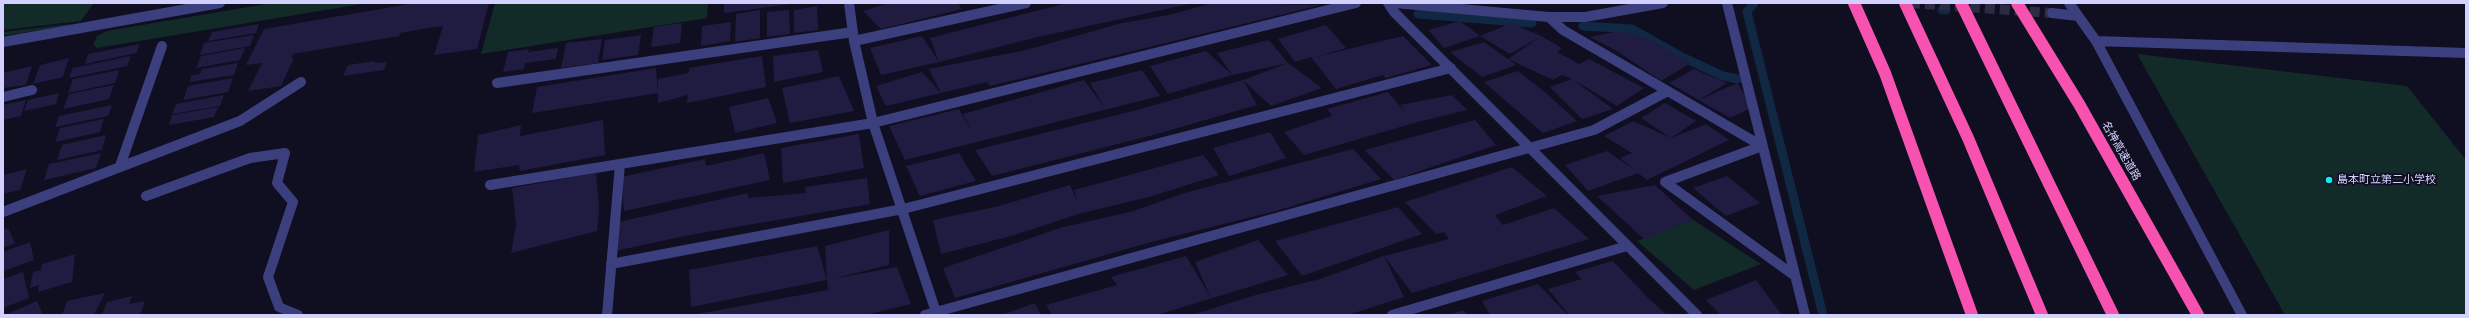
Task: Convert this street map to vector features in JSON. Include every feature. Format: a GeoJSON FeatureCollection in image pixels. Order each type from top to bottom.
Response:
{"type":"FeatureCollection","features":[{"type":"Feature","properties":{"kind":"highway"},"geometry":{"type":"LineString","coordinates":[[1854,3],[1885,74],[1972,315]]}},
{"type":"Feature","properties":{"kind":"highway"},"geometry":{"type":"LineString","coordinates":[[1905,3],[1968,138],[2042,315]]}},
{"type":"Feature","properties":{"kind":"highway"},"geometry":{"type":"LineString","coordinates":[[1961,3],[2031,143],[2113,315]]}},
{"type":"Feature","properties":{"kind":"highway","name":"名神高速道路"},"geometry":{"type":"LineString","coordinates":[[2017,3],[2079,104],[2198,315]]}},
{"type":"Feature","properties":{"kind":"street"},"geometry":{"type":"LineString","coordinates":[[3,42],[220,3]]}},
{"type":"Feature","properties":{"kind":"street"},"geometry":{"type":"LineString","coordinates":[[849,3],[853,36],[873,123],[903,209],[933,314],[1531,149],[1594,130],[1666,92]]}},
{"type":"Feature","properties":{"kind":"street"},"geometry":{"type":"LineString","coordinates":[[497,83],[853,36],[1026,3]]}},
{"type":"Feature","properties":{"kind":"street"},"geometry":{"type":"LineString","coordinates":[[490,185],[873,123],[1356,3]]}},
{"type":"Feature","properties":{"kind":"street"},"geometry":{"type":"LineString","coordinates":[[1388,3],[1394,12],[1696,315]]}},
{"type":"Feature","properties":{"kind":"street"},"geometry":{"type":"LineString","coordinates":[[1395,3],[1549,17],[1585,17],[1606,15],[1663,3]]}},
{"type":"Feature","properties":{"kind":"street"},"geometry":{"type":"LineString","coordinates":[[1727,3],[1804,315]]}},
{"type":"Feature","properties":{"kind":"street"},"geometry":{"type":"LineString","coordinates":[[2069,3],[2096,41],[2242,315]]}},
{"type":"Feature","properties":{"kind":"street"},"geometry":{"type":"LineString","coordinates":[[2052,13],[2078,16]]}},
{"type":"Feature","properties":{"kind":"street"},"geometry":{"type":"LineString","coordinates":[[1549,17],[1563,30],[1666,92],[1762,146]]}},
{"type":"Feature","properties":{"kind":"street"},"geometry":{"type":"LineString","coordinates":[[2096,41],[2466,53]]}},
{"type":"Feature","properties":{"kind":"street"},"geometry":{"type":"LineString","coordinates":[[120,166],[162,46]]}},
{"type":"Feature","properties":{"kind":"street"},"geometry":{"type":"LineString","coordinates":[[611,264],[903,209],[1451,68]]}},
{"type":"Feature","properties":{"kind":"street"},"geometry":{"type":"LineString","coordinates":[[3,212],[240,120],[301,82]]}},
{"type":"Feature","properties":{"kind":"street"},"geometry":{"type":"LineString","coordinates":[[3,97],[32,90]]}},
{"type":"Feature","properties":{"kind":"street"},"geometry":{"type":"LineString","coordinates":[[1762,146],[1664,182],[1795,276]]}},
{"type":"Feature","properties":{"kind":"street"},"geometry":{"type":"LineString","coordinates":[[146,196],[250,158],[280,152],[285,153],[277,183],[293,202],[268,277],[279,308],[298,315]]}},
{"type":"Feature","properties":{"kind":"street"},"geometry":{"type":"LineString","coordinates":[[607,315],[620,164]]}},
{"type":"Feature","properties":{"kind":"street"},"geometry":{"type":"LineString","coordinates":[[1392,315],[1627,246]]}},
{"type":"Feature","properties":{"kind":"green space"},"geometry":{"type":"Polygon","coordinates":[[[3,3],[94,3],[81,21],[3,30],[3,3]]]}},
{"type":"Feature","properties":{"kind":"green space"},"geometry":{"type":"Polygon","coordinates":[[[272,3],[368,3],[97,48],[93,45],[97,36],[107,31],[272,3]]]}},
{"type":"Feature","properties":{"kind":"green space"},"geometry":{"type":"Polygon","coordinates":[[[495,3],[708,3],[707,18],[481,54],[495,3]]]}},
{"type":"Feature","properties":{"kind":"green space"},"geometry":{"type":"Polygon","coordinates":[[[71,24],[70,25],[3,36],[3,32],[71,24]]]}},
{"type":"Feature","properties":{"kind":"green space","name":"島本町立第二小学校"},"geometry":{"type":"Polygon","coordinates":[[[2137,54],[2407,86],[2466,160],[2466,315],[2285,315],[2137,54]]]}},
{"type":"Feature","properties":{"kind":"green space"},"geometry":{"type":"Polygon","coordinates":[[[1693,220],[1761,264],[1694,290],[1637,241],[1693,220]]]}},
{"type":"Feature","properties":{"kind":"building"},"geometry":{"type":"Polygon","coordinates":[[[415,3],[489,3],[477,49],[434,55],[443,26],[400,33],[399,36],[293,54],[291,58],[294,58],[281,86],[248,91],[262,63],[246,65],[264,29],[415,3]]]}},
{"type":"Feature","properties":{"kind":"building"},"geometry":{"type":"Polygon","coordinates":[[[724,3],[791,3],[791,4],[724,13],[724,3]]]}},
{"type":"Feature","properties":{"kind":"building"},"geometry":{"type":"Polygon","coordinates":[[[889,3],[958,3],[962,9],[881,29],[863,11],[889,3]]]}},
{"type":"Feature","properties":{"kind":"building"},"geometry":{"type":"Polygon","coordinates":[[[1067,3],[1189,4],[1038,37],[939,62],[930,38],[1067,3]]]}},
{"type":"Feature","properties":{"kind":"building"},"geometry":{"type":"Polygon","coordinates":[[[1212,3],[1321,5],[990,86],[987,82],[941,93],[929,69],[1026,50],[1122,23],[1169,15],[1212,3]]]}},
{"type":"Feature","properties":{"kind":"building"},"geometry":{"type":"Polygon","coordinates":[[[817,6],[818,30],[794,33],[794,10],[817,6]]]}},
{"type":"Feature","properties":{"kind":"building"},"geometry":{"type":"Polygon","coordinates":[[[760,10],[760,38],[735,42],[736,14],[760,10]]]}},
{"type":"Feature","properties":{"kind":"building"},"geometry":{"type":"Polygon","coordinates":[[[789,10],[790,34],[767,37],[767,12],[789,10]]]}},
{"type":"Feature","properties":{"kind":"building"},"geometry":{"type":"Polygon","coordinates":[[[1460,21],[1480,36],[1444,48],[1428,30],[1460,21]]]}},
{"type":"Feature","properties":{"kind":"building"},"geometry":{"type":"Polygon","coordinates":[[[731,22],[730,41],[701,46],[702,26],[731,22]]]}},
{"type":"Feature","properties":{"kind":"building"},"geometry":{"type":"Polygon","coordinates":[[[682,23],[680,43],[651,47],[654,27],[682,23]]]}},
{"type":"Feature","properties":{"kind":"building"},"geometry":{"type":"Polygon","coordinates":[[[1511,23],[1541,36],[1562,48],[1557,52],[1579,64],[1589,59],[1644,88],[1617,106],[1572,79],[1562,75],[1553,80],[1508,59],[1540,37],[1510,54],[1480,36],[1511,23]]]}},
{"type":"Feature","properties":{"kind":"building"},"geometry":{"type":"Polygon","coordinates":[[[259,24],[256,33],[208,41],[212,32],[259,24]]]}},
{"type":"Feature","properties":{"kind":"building"},"geometry":{"type":"Polygon","coordinates":[[[1326,25],[1346,48],[1315,57],[1403,36],[1432,65],[1386,78],[1383,75],[1336,89],[1311,57],[1295,62],[1278,39],[1326,25]]]}},
{"type":"Feature","properties":{"kind":"building"},"geometry":{"type":"Polygon","coordinates":[[[1619,31],[1647,38],[1691,63],[1661,81],[1617,51],[1590,37],[1619,31]]]}},
{"type":"Feature","properties":{"kind":"building"},"geometry":{"type":"Polygon","coordinates":[[[254,35],[250,46],[200,55],[204,43],[254,35]]]}},
{"type":"Feature","properties":{"kind":"building"},"geometry":{"type":"Polygon","coordinates":[[[641,35],[638,55],[602,60],[605,40],[641,35]]]}},
{"type":"Feature","properties":{"kind":"building"},"geometry":{"type":"Polygon","coordinates":[[[922,36],[939,62],[881,75],[870,48],[922,36]]]}},
{"type":"Feature","properties":{"kind":"building"},"geometry":{"type":"Polygon","coordinates":[[[602,39],[598,63],[561,68],[566,43],[602,39]]]}},
{"type":"Feature","properties":{"kind":"building"},"geometry":{"type":"Polygon","coordinates":[[[1269,40],[1288,63],[1232,75],[1217,53],[1269,40]]]}},
{"type":"Feature","properties":{"kind":"building"},"geometry":{"type":"Polygon","coordinates":[[[1484,42],[1516,65],[1482,77],[1450,52],[1484,42]]]}},
{"type":"Feature","properties":{"kind":"building"},"geometry":{"type":"Polygon","coordinates":[[[140,44],[136,53],[85,64],[88,54],[140,44]]]}},
{"type":"Feature","properties":{"kind":"building"},"geometry":{"type":"Polygon","coordinates":[[[245,48],[240,60],[196,68],[201,56],[245,48]]]}},
{"type":"Feature","properties":{"kind":"building"},"geometry":{"type":"Polygon","coordinates":[[[558,48],[556,59],[525,63],[524,69],[503,72],[508,52],[529,49],[528,52],[558,48]]]}},
{"type":"Feature","properties":{"kind":"building"},"geometry":{"type":"Polygon","coordinates":[[[818,50],[823,72],[774,82],[773,56],[818,50]]]}},
{"type":"Feature","properties":{"kind":"building"},"geometry":{"type":"Polygon","coordinates":[[[1206,51],[1232,75],[1168,94],[1150,66],[1206,51]]]}},
{"type":"Feature","properties":{"kind":"building"},"geometry":{"type":"Polygon","coordinates":[[[131,56],[127,66],[69,78],[73,68],[131,56]]]}},
{"type":"Feature","properties":{"kind":"building"},"geometry":{"type":"Polygon","coordinates":[[[762,56],[766,87],[687,103],[688,95],[658,103],[658,79],[689,73],[689,68],[762,56]]]}},
{"type":"Feature","properties":{"kind":"building"},"geometry":{"type":"Polygon","coordinates":[[[69,58],[63,77],[33,84],[40,65],[69,58]]]}},
{"type":"Feature","properties":{"kind":"building"},"geometry":{"type":"Polygon","coordinates":[[[375,61],[375,63],[387,62],[384,70],[343,76],[348,65],[375,61]]]}},
{"type":"Feature","properties":{"kind":"building"},"geometry":{"type":"Polygon","coordinates":[[[238,63],[234,75],[189,82],[192,75],[200,74],[202,69],[238,63]]]}},
{"type":"Feature","properties":{"kind":"building"},"geometry":{"type":"Polygon","coordinates":[[[1288,63],[1322,88],[1271,106],[1243,80],[1288,63]]]}},
{"type":"Feature","properties":{"kind":"building"},"geometry":{"type":"Polygon","coordinates":[[[32,66],[26,85],[3,88],[3,73],[32,66]]]}},
{"type":"Feature","properties":{"kind":"building"},"geometry":{"type":"Polygon","coordinates":[[[656,68],[658,93],[532,113],[537,87],[656,68]]]}},
{"type":"Feature","properties":{"kind":"building"},"geometry":{"type":"Polygon","coordinates":[[[1694,69],[1727,83],[1699,100],[1669,83],[1694,69]]]}},
{"type":"Feature","properties":{"kind":"building"},"geometry":{"type":"Polygon","coordinates":[[[119,70],[115,83],[68,93],[73,79],[119,70]]]}},
{"type":"Feature","properties":{"kind":"building"},"geometry":{"type":"Polygon","coordinates":[[[1142,70],[1160,96],[905,160],[889,126],[959,109],[972,133],[963,114],[1084,80],[1105,108],[1090,83],[1142,70]]]}},
{"type":"Feature","properties":{"kind":"building"},"geometry":{"type":"Polygon","coordinates":[[[1518,71],[1546,93],[1577,121],[1543,133],[1484,82],[1518,71]]]}},
{"type":"Feature","properties":{"kind":"building"},"geometry":{"type":"Polygon","coordinates":[[[922,72],[941,93],[886,106],[876,86],[922,72]]]}},
{"type":"Feature","properties":{"kind":"building"},"geometry":{"type":"Polygon","coordinates":[[[839,76],[854,111],[790,123],[782,88],[839,76]]]}},
{"type":"Feature","properties":{"kind":"building"},"geometry":{"type":"Polygon","coordinates":[[[233,78],[228,92],[183,100],[188,86],[233,78]]]}},
{"type":"Feature","properties":{"kind":"building"},"geometry":{"type":"Polygon","coordinates":[[[1572,79],[1613,109],[1582,119],[1550,87],[1572,79]]]}},
{"type":"Feature","properties":{"kind":"building"},"geometry":{"type":"Polygon","coordinates":[[[1243,80],[1257,105],[1157,134],[992,176],[975,150],[1137,110],[1243,80]]]}},
{"type":"Feature","properties":{"kind":"building"},"geometry":{"type":"Polygon","coordinates":[[[1737,83],[1753,107],[1730,118],[1699,100],[1737,83]]]}},
{"type":"Feature","properties":{"kind":"building"},"geometry":{"type":"Polygon","coordinates":[[[114,85],[109,99],[63,109],[69,94],[114,85]]]}},
{"type":"Feature","properties":{"kind":"building"},"geometry":{"type":"Polygon","coordinates":[[[1388,92],[1409,117],[1400,105],[1452,95],[1467,110],[1414,123],[1304,155],[1284,132],[1332,116],[1327,109],[1388,92]]]}},
{"type":"Feature","properties":{"kind":"building"},"geometry":{"type":"Polygon","coordinates":[[[59,93],[56,104],[24,111],[28,100],[59,93]]]}},
{"type":"Feature","properties":{"kind":"building"},"geometry":{"type":"Polygon","coordinates":[[[224,95],[220,106],[172,114],[176,104],[224,95]]]}},
{"type":"Feature","properties":{"kind":"building"},"geometry":{"type":"Polygon","coordinates":[[[768,98],[777,123],[735,133],[729,107],[768,98]]]}},
{"type":"Feature","properties":{"kind":"building"},"geometry":{"type":"Polygon","coordinates":[[[26,100],[21,116],[3,120],[3,105],[26,100]]]}},
{"type":"Feature","properties":{"kind":"building"},"geometry":{"type":"Polygon","coordinates":[[[1665,103],[1696,121],[1671,138],[1641,118],[1665,103]]]}},
{"type":"Feature","properties":{"kind":"building"},"geometry":{"type":"Polygon","coordinates":[[[112,105],[108,116],[55,127],[59,116],[112,105]]]}},
{"type":"Feature","properties":{"kind":"building"},"geometry":{"type":"Polygon","coordinates":[[[218,107],[214,117],[169,125],[172,115],[218,107]]]}},
{"type":"Feature","properties":{"kind":"building"},"geometry":{"type":"Polygon","coordinates":[[[104,119],[100,132],[55,142],[60,128],[104,119]]]}},
{"type":"Feature","properties":{"kind":"building"},"geometry":{"type":"Polygon","coordinates":[[[603,120],[605,155],[520,171],[519,165],[474,172],[478,135],[521,125],[520,136],[603,120]]]}},
{"type":"Feature","properties":{"kind":"building"},"geometry":{"type":"Polygon","coordinates":[[[1475,120],[1496,145],[1394,180],[1365,150],[1475,120]]]}},
{"type":"Feature","properties":{"kind":"building"},"geometry":{"type":"Polygon","coordinates":[[[1633,121],[1671,138],[1706,124],[1729,140],[1647,180],[1638,173],[1588,191],[1565,165],[1607,151],[1636,171],[1620,158],[1632,153],[1604,136],[1633,121]]]}},
{"type":"Feature","properties":{"kind":"building"},"geometry":{"type":"Polygon","coordinates":[[[1270,132],[1286,158],[1229,176],[1213,148],[1270,132]]]}},
{"type":"Feature","properties":{"kind":"building"},"geometry":{"type":"Polygon","coordinates":[[[859,134],[864,168],[783,183],[781,148],[859,134]]]}},
{"type":"Feature","properties":{"kind":"building"},"geometry":{"type":"Polygon","coordinates":[[[106,135],[102,150],[57,160],[62,145],[106,135]]]}},
{"type":"Feature","properties":{"kind":"building"},"geometry":{"type":"Polygon","coordinates":[[[1353,149],[1381,179],[1276,211],[1151,242],[955,298],[943,268],[1063,227],[1130,212],[1188,192],[1353,149]]]}},
{"type":"Feature","properties":{"kind":"building"},"geometry":{"type":"Polygon","coordinates":[[[101,153],[96,168],[44,180],[49,164],[101,153]]]}},
{"type":"Feature","properties":{"kind":"building"},"geometry":{"type":"Polygon","coordinates":[[[764,153],[770,180],[624,211],[621,177],[705,159],[706,166],[764,153]]]}},
{"type":"Feature","properties":{"kind":"building"},"geometry":{"type":"Polygon","coordinates":[[[959,153],[976,181],[920,196],[906,166],[959,153]]]}},
{"type":"Feature","properties":{"kind":"building"},"geometry":{"type":"Polygon","coordinates":[[[1203,155],[1219,175],[1149,197],[1082,213],[1011,236],[941,254],[933,220],[999,206],[1070,185],[1078,203],[1074,190],[1203,155]]]}},
{"type":"Feature","properties":{"kind":"building"},"geometry":{"type":"Polygon","coordinates":[[[1512,167],[1547,196],[1495,215],[1503,225],[1554,208],[1589,239],[1412,293],[1384,256],[1449,239],[1444,232],[1436,234],[1405,202],[1512,167]]]}},
{"type":"Feature","properties":{"kind":"building"},"geometry":{"type":"Polygon","coordinates":[[[27,169],[20,190],[3,194],[3,175],[27,169]]]}},
{"type":"Feature","properties":{"kind":"building"},"geometry":{"type":"Polygon","coordinates":[[[596,173],[599,208],[597,231],[511,253],[516,225],[512,188],[596,173]]]}},
{"type":"Feature","properties":{"kind":"building"},"geometry":{"type":"Polygon","coordinates":[[[1727,176],[1760,203],[1726,216],[1693,188],[1727,176]]]}},
{"type":"Feature","properties":{"kind":"building"},"geometry":{"type":"Polygon","coordinates":[[[867,178],[870,204],[690,235],[615,251],[618,222],[748,193],[748,198],[806,193],[805,187],[867,178]]]}},
{"type":"Feature","properties":{"kind":"building"},"geometry":{"type":"Polygon","coordinates":[[[1655,185],[1693,220],[1644,239],[1597,196],[1655,185]]]}},
{"type":"Feature","properties":{"kind":"building"},"geometry":{"type":"Polygon","coordinates":[[[1398,207],[1422,234],[1302,276],[1275,241],[1398,207]]]}},
{"type":"Feature","properties":{"kind":"building"},"geometry":{"type":"Polygon","coordinates":[[[8,228],[15,243],[3,248],[3,230],[8,228]]]}},
{"type":"Feature","properties":{"kind":"building"},"geometry":{"type":"Polygon","coordinates":[[[889,230],[889,265],[832,279],[897,267],[911,304],[865,315],[692,315],[828,290],[825,246],[889,230]]]}},
{"type":"Feature","properties":{"kind":"building"},"geometry":{"type":"Polygon","coordinates":[[[1258,240],[1288,275],[1157,315],[1052,315],[1046,305],[1117,285],[1111,277],[1186,256],[1211,298],[1195,262],[1258,240]]]}},
{"type":"Feature","properties":{"kind":"building"},"geometry":{"type":"Polygon","coordinates":[[[30,242],[34,260],[3,271],[3,252],[30,242]]]}},
{"type":"Feature","properties":{"kind":"building"},"geometry":{"type":"Polygon","coordinates":[[[817,246],[827,280],[691,307],[689,270],[817,246]]]}},
{"type":"Feature","properties":{"kind":"building"},"geometry":{"type":"Polygon","coordinates":[[[75,254],[72,282],[38,292],[39,285],[30,288],[33,272],[41,270],[42,264],[75,254]]]}},
{"type":"Feature","properties":{"kind":"building"},"geometry":{"type":"Polygon","coordinates":[[[1384,256],[1404,297],[1348,315],[1192,315],[1252,296],[1320,279],[1384,256]]]}},
{"type":"Feature","properties":{"kind":"building"},"geometry":{"type":"Polygon","coordinates":[[[1613,261],[1648,298],[1667,315],[1569,315],[1548,289],[1582,279],[1575,272],[1613,261]]]}},
{"type":"Feature","properties":{"kind":"building"},"geometry":{"type":"Polygon","coordinates":[[[23,272],[29,298],[3,308],[3,279],[23,272]]]}},
{"type":"Feature","properties":{"kind":"building"},"geometry":{"type":"Polygon","coordinates":[[[1756,280],[1782,315],[1721,315],[1706,300],[1756,280]]]}},
{"type":"Feature","properties":{"kind":"building"},"geometry":{"type":"Polygon","coordinates":[[[1538,284],[1568,315],[1490,315],[1482,301],[1538,284]]]}},
{"type":"Feature","properties":{"kind":"building"},"geometry":{"type":"Polygon","coordinates":[[[105,293],[94,315],[62,315],[67,301],[105,293]]]}},
{"type":"Feature","properties":{"kind":"building"},"geometry":{"type":"Polygon","coordinates":[[[132,296],[129,304],[145,301],[140,315],[102,315],[107,302],[132,296]]]}},
{"type":"Feature","properties":{"kind":"building"},"geometry":{"type":"Polygon","coordinates":[[[37,301],[43,315],[5,315],[37,301]]]}},
{"type":"Feature","properties":{"kind":"building"},"geometry":{"type":"Polygon","coordinates":[[[1035,303],[1041,315],[1002,315],[1035,303]]]}},
{"type":"Feature","properties":{"kind":"building"},"geometry":{"type":"Polygon","coordinates":[[[1463,310],[1467,315],[1449,315],[1463,310]]]}},
{"type":"Feature","properties":{"kind":"waterway"},"geometry":{"type":"LineString","coordinates":[[1754,3],[1747,12],[1823,315]]}},
{"type":"Feature","properties":{"kind":"waterway"},"geometry":{"type":"LineString","coordinates":[[1418,14],[1532,23]]}},
{"type":"Feature","properties":{"kind":"waterway"},"geometry":{"type":"LineString","coordinates":[[1583,26],[1632,29],[1678,55],[1723,76],[1738,79]]}},
{"type":"Feature","properties":{"kind":"tunnel"},"geometry":{"type":"LineString","coordinates":[[1910,3],[2052,13]]}},
{"type":"Feature","properties":{"kind":"place","name":"島本町立第二小学校"},"geometry":{"type":"Point","coordinates":[2329,180]}}]}
